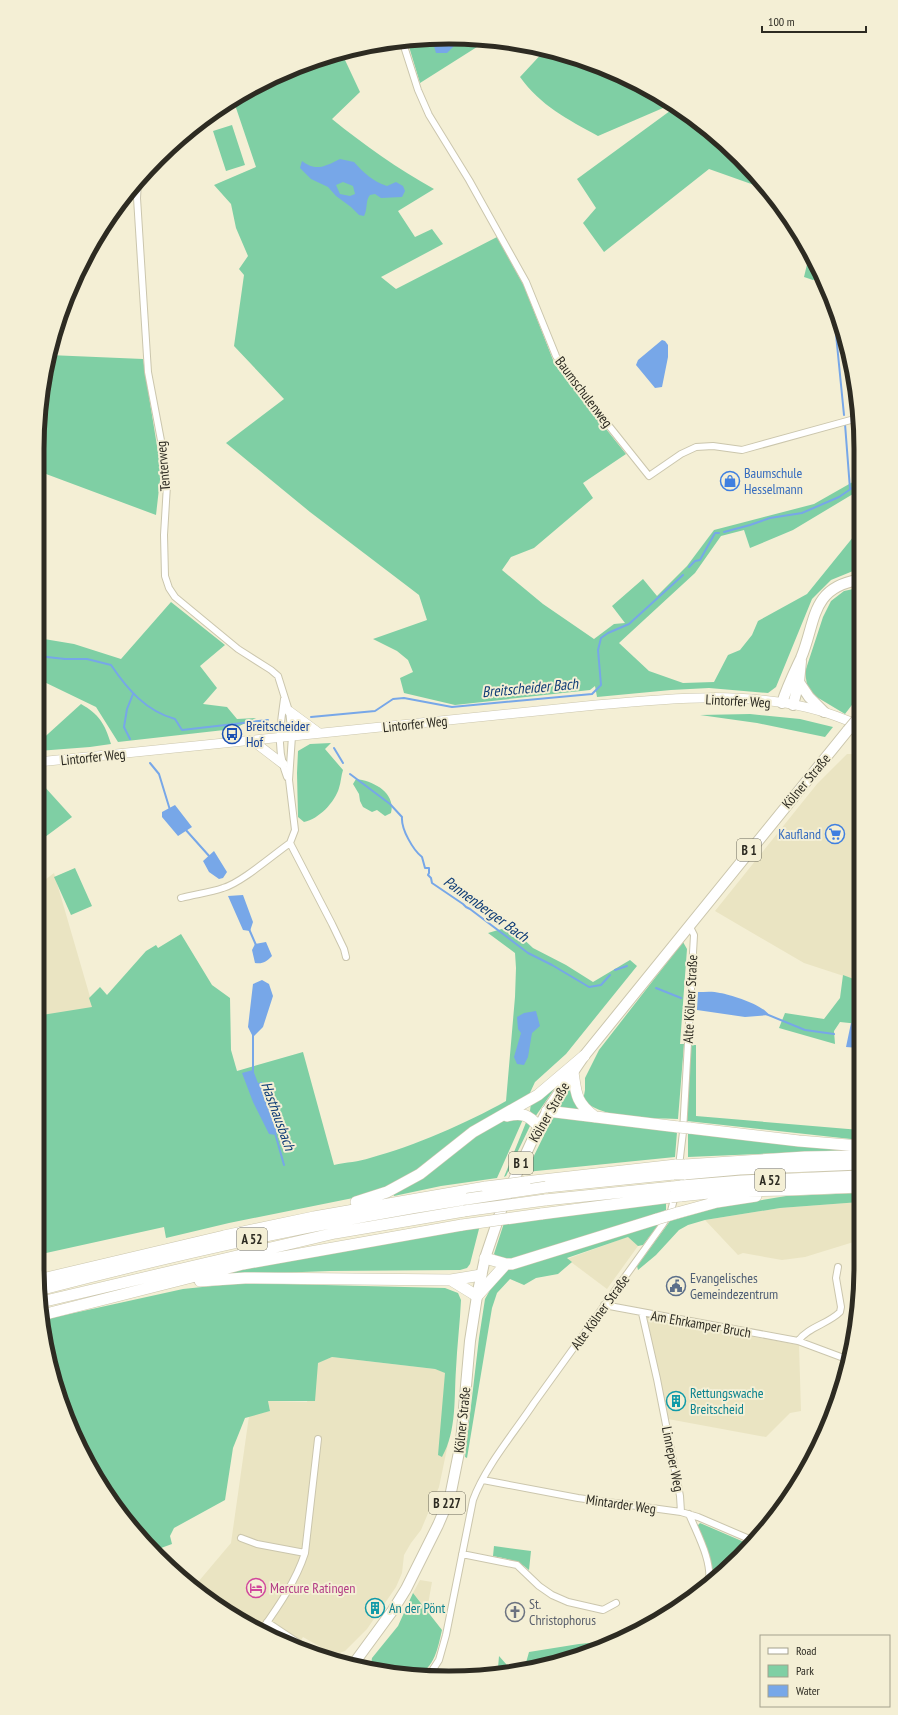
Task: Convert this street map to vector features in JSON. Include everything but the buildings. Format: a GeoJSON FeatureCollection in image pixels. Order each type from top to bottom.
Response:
{"type":"FeatureCollection","features":[{"type":"Feature","properties":{"kind":"highway"},"geometry":{"type":"LineString","coordinates":[[314,1217],[338,1206],[378,1196],[408,1182],[428,1169],[466,1137],[538,1095],[584,1056]]}},
{"type":"Feature","properties":{"kind":"highway"},"geometry":{"type":"LineString","coordinates":[[573,1072],[575,1091],[579,1102],[585,1110],[596,1117]]}},
{"type":"Feature","properties":{"kind":"highway"},"geometry":{"type":"LineString","coordinates":[[547,1111],[799,1141],[854,1146]]}},
{"type":"Feature","properties":{"kind":"highway"},"geometry":{"type":"LineString","coordinates":[[497,1118],[517,1113],[523,1114],[531,1118],[539,1127]]}},
{"type":"Feature","properties":{"kind":"highway"},"geometry":{"type":"LineString","coordinates":[[44,1278],[314,1217],[486,1187],[525,1182],[680,1170],[804,1157],[854,1156]]}},
{"type":"Feature","properties":{"kind":"highway","name":"A 52"},"geometry":{"type":"LineString","coordinates":[[45,1289],[197,1251],[333,1222],[467,1199],[546,1187],[680,1170],[854,1164]]}},
{"type":"Feature","properties":{"kind":"highway","name":"A 52"},"geometry":{"type":"LineString","coordinates":[[46,1301],[335,1233],[464,1211],[545,1200],[676,1191],[742,1181],[854,1176]]}},
{"type":"Feature","properties":{"kind":"highway"},"geometry":{"type":"LineString","coordinates":[[47,1313],[173,1283],[243,1264],[462,1225],[541,1214],[676,1191],[788,1190],[854,1187]]}},
{"type":"Feature","properties":{"kind":"highway"},"geometry":{"type":"LineString","coordinates":[[485,1258],[506,1264],[512,1264],[717,1202],[788,1190]]}},
{"type":"Feature","properties":{"kind":"highway"},"geometry":{"type":"LineString","coordinates":[[451,1280],[477,1296],[506,1264]]}},
{"type":"Feature","properties":{"kind":"highway"},"geometry":{"type":"LineString","coordinates":[[173,1283],[245,1278],[451,1280],[481,1275]]}},
{"type":"Feature","properties":{"kind":"highway"},"geometry":{"type":"LineString","coordinates":[[46,1304],[111,1285]]}},
{"type":"Feature","properties":{"kind":"main road"},"geometry":{"type":"LineString","coordinates":[[782,703],[790,678],[801,657],[816,609],[824,597],[836,587],[854,581]]}},
{"type":"Feature","properties":{"kind":"main road"},"geometry":{"type":"LineString","coordinates":[[793,705],[799,682],[801,657]]}},
{"type":"Feature","properties":{"kind":"main road"},"geometry":{"type":"LineString","coordinates":[[799,682],[809,696],[824,712]]}},
{"type":"Feature","properties":{"kind":"main road","name":"Lintorfer Weg"},"geometry":{"type":"LineString","coordinates":[[44,761],[641,701],[710,698],[782,703],[824,712],[854,723]]}},
{"type":"Feature","properties":{"kind":"main road"},"geometry":{"type":"LineString","coordinates":[[290,711],[319,733]]}},
{"type":"Feature","properties":{"kind":"main road","name":"Kölner Straße"},"geometry":{"type":"LineString","coordinates":[[356,1660],[393,1610],[406,1589],[438,1525],[450,1496],[461,1442],[470,1341],[485,1258],[505,1199],[547,1111],[584,1056],[854,723]]}},
{"type":"Feature","properties":{"kind":"main road"},"geometry":{"type":"LineString","coordinates":[[253,741],[282,764]]}},
{"type":"Feature","properties":{"kind":"street","name":"Baumschulenweg"},"geometry":{"type":"LineString","coordinates":[[404,46],[418,90],[429,115],[469,180],[526,282],[556,356],[566,372],[649,476],[681,454],[696,447],[713,446],[742,450],[853,419]]}},
{"type":"Feature","properties":{"kind":"street","name":"Tenterweg"},"geometry":{"type":"LineString","coordinates":[[137,191],[148,372],[164,451],[167,485],[164,535],[164,570],[166,582],[175,597],[238,650],[275,673],[280,681],[284,697],[290,711],[292,736]]}},
{"type":"Feature","properties":{"kind":"street","name":"Tenterweg"},"geometry":{"type":"LineString","coordinates":[[279,738],[284,697]]}},
{"type":"Feature","properties":{"kind":"street"},"geometry":{"type":"LineString","coordinates":[[288,780],[292,736]]}},
{"type":"Feature","properties":{"kind":"street"},"geometry":{"type":"LineString","coordinates":[[181,898],[196,893],[223,888],[234,883],[290,843],[295,830],[288,780],[282,764],[279,738]]}},
{"type":"Feature","properties":{"kind":"street"},"geometry":{"type":"LineString","coordinates":[[290,843],[332,924],[346,956]]}},
{"type":"Feature","properties":{"kind":"street","name":"Alte Kölner Straße"},"geometry":{"type":"LineString","coordinates":[[432,1670],[439,1660],[446,1635],[473,1500],[483,1480],[525,1417],[671,1211],[683,1132],[694,935],[689,925]]}},
{"type":"Feature","properties":{"kind":"street"},"geometry":{"type":"LineString","coordinates":[[798,1341],[803,1334],[824,1324],[840,1312],[841,1307],[836,1278],[838,1267]]}},
{"type":"Feature","properties":{"kind":"street","name":"Am Ehrkamper Bruch"},"geometry":{"type":"LineString","coordinates":[[604,1305],[798,1341],[843,1358]]}},
{"type":"Feature","properties":{"kind":"street","name":"Linneper Weg"},"geometry":{"type":"LineString","coordinates":[[642,1313],[658,1379],[680,1496],[681,1512]]}},
{"type":"Feature","properties":{"kind":"street"},"geometry":{"type":"LineString","coordinates":[[264,1626],[298,1571],[305,1553],[318,1439]]}},
{"type":"Feature","properties":{"kind":"street","name":"Mintarder Weg"},"geometry":{"type":"LineString","coordinates":[[483,1480],[578,1498],[681,1512],[747,1539]]}},
{"type":"Feature","properties":{"kind":"street"},"geometry":{"type":"LineString","coordinates":[[689,1514],[708,1562],[710,1575]]}},
{"type":"Feature","properties":{"kind":"street"},"geometry":{"type":"LineString","coordinates":[[241,1538],[257,1544],[305,1553]]}},
{"type":"Feature","properties":{"kind":"street"},"geometry":{"type":"LineString","coordinates":[[462,1554],[517,1565],[539,1586],[552,1595],[568,1602],[603,1610],[616,1603]]}},
{"type":"Feature","properties":{"kind":"street"},"geometry":{"type":"LineString","coordinates":[[268,1622],[295,1640]]}},
{"type":"Feature","properties":{"kind":"shaded area"},"geometry":{"type":"Polygon","coordinates":[[[847,754],[854,754],[854,979],[804,963],[715,911],[817,784],[847,754]]]}},
{"type":"Feature","properties":{"kind":"shaded area"},"geometry":{"type":"Polygon","coordinates":[[[54,873],[95,1014],[44,1028],[44,881],[54,873]]]}},
{"type":"Feature","properties":{"kind":"shaded area"},"geometry":{"type":"Polygon","coordinates":[[[854,1202],[854,1242],[805,1257],[782,1260],[743,1253],[738,1255],[705,1220],[780,1208],[854,1202]]]}},
{"type":"Feature","properties":{"kind":"shaded area"},"geometry":{"type":"Polygon","coordinates":[[[646,1230],[638,1246],[607,1289],[567,1259],[646,1230]]]}},
{"type":"Feature","properties":{"kind":"shaded area"},"geometry":{"type":"Polygon","coordinates":[[[647,1318],[799,1345],[801,1411],[790,1413],[766,1437],[668,1419],[647,1318]]]}},
{"type":"Feature","properties":{"kind":"shaded area"},"geometry":{"type":"Polygon","coordinates":[[[332,1357],[435,1369],[446,1373],[449,1439],[439,1487],[421,1530],[404,1555],[402,1573],[396,1587],[367,1629],[345,1651],[339,1653],[324,1649],[303,1637],[300,1642],[270,1629],[246,1617],[197,1583],[231,1543],[249,1416],[270,1411],[268,1401],[307,1402],[318,1362],[332,1357]]]}},
{"type":"Feature","properties":{"kind":"shaded area"},"geometry":{"type":"Polygon","coordinates":[[[420,1580],[432,1582],[427,1610],[413,1593],[420,1580]]]}},
{"type":"Feature","properties":{"kind":"green space"},"geometry":{"type":"Polygon","coordinates":[[[449,44],[480,45],[420,83],[409,46],[449,44]]]}},
{"type":"Feature","properties":{"kind":"green space"},"geometry":{"type":"Polygon","coordinates":[[[541,55],[579,65],[604,75],[652,98],[666,107],[598,136],[555,111],[537,96],[520,77],[541,55]]]}},
{"type":"Feature","properties":{"kind":"green space"},"geometry":{"type":"Polygon","coordinates":[[[348,57],[345,60],[360,92],[332,119],[382,156],[434,189],[398,211],[415,237],[432,229],[443,244],[381,277],[396,289],[497,237],[524,286],[555,365],[626,454],[583,483],[593,498],[534,548],[511,557],[502,570],[543,604],[594,639],[614,624],[625,623],[612,606],[643,579],[657,596],[687,566],[714,530],[814,504],[854,481],[854,493],[793,530],[750,548],[744,530],[721,536],[695,573],[619,643],[649,671],[683,683],[714,682],[728,655],[740,650],[752,635],[758,621],[807,594],[854,536],[854,571],[831,580],[812,599],[776,687],[768,693],[709,688],[597,697],[595,686],[590,690],[455,705],[404,693],[400,678],[413,672],[408,660],[397,651],[373,639],[427,620],[419,595],[310,512],[226,443],[284,399],[234,346],[244,275],[239,269],[248,256],[236,228],[231,204],[214,185],[256,167],[235,105],[294,75],[319,65],[348,57]]]}},
{"type":"Feature","properties":{"kind":"green space"},"geometry":{"type":"Polygon","coordinates":[[[671,110],[716,145],[756,186],[709,169],[604,252],[583,223],[596,208],[577,179],[671,110]]]}},
{"type":"Feature","properties":{"kind":"green space"},"geometry":{"type":"Polygon","coordinates":[[[232,125],[245,165],[226,171],[213,131],[232,125]]]}},
{"type":"Feature","properties":{"kind":"green space"},"geometry":{"type":"Polygon","coordinates":[[[808,262],[816,279],[813,280],[804,277],[808,262]]]}},
{"type":"Feature","properties":{"kind":"green space"},"geometry":{"type":"Polygon","coordinates":[[[55,355],[143,359],[161,471],[156,515],[44,473],[47,396],[55,355]]]}},
{"type":"Feature","properties":{"kind":"green space"},"geometry":{"type":"Polygon","coordinates":[[[854,589],[854,702],[845,714],[815,696],[807,685],[805,672],[823,617],[831,601],[844,591],[854,589]]]}},
{"type":"Feature","properties":{"kind":"green space"},"geometry":{"type":"Polygon","coordinates":[[[171,602],[225,645],[200,666],[217,688],[203,704],[227,707],[237,719],[256,718],[233,729],[118,742],[96,707],[44,682],[44,639],[74,644],[121,659],[171,602]]]}},
{"type":"Feature","properties":{"kind":"green space"},"geometry":{"type":"Polygon","coordinates":[[[81,704],[97,716],[104,725],[111,744],[44,751],[44,738],[81,704]]]}},
{"type":"Feature","properties":{"kind":"green space"},"geometry":{"type":"Polygon","coordinates":[[[750,714],[800,719],[833,727],[825,737],[757,723],[700,715],[750,714]]]}},
{"type":"Feature","properties":{"kind":"green space"},"geometry":{"type":"Polygon","coordinates":[[[331,743],[325,749],[343,770],[339,788],[334,799],[321,814],[304,822],[298,817],[298,751],[310,744],[331,743]]]}},
{"type":"Feature","properties":{"kind":"green space"},"geometry":{"type":"Polygon","coordinates":[[[356,779],[370,782],[382,789],[390,800],[392,806],[391,813],[385,816],[377,810],[372,812],[363,807],[359,794],[353,784],[356,779]]]}},
{"type":"Feature","properties":{"kind":"green space"},"geometry":{"type":"Polygon","coordinates":[[[44,786],[72,817],[44,838],[44,786]]]}},
{"type":"Feature","properties":{"kind":"green space"},"geometry":{"type":"Polygon","coordinates":[[[75,868],[92,906],[71,915],[54,877],[75,868]]]}},
{"type":"Feature","properties":{"kind":"green space"},"geometry":{"type":"Polygon","coordinates":[[[505,928],[517,933],[533,948],[566,965],[593,982],[630,960],[637,966],[566,1054],[535,1082],[528,1097],[398,1182],[363,1196],[229,1223],[166,1238],[164,1227],[44,1253],[44,1015],[92,1007],[89,998],[100,987],[107,995],[146,951],[156,945],[158,948],[181,934],[212,985],[230,998],[231,1050],[237,1071],[303,1052],[334,1165],[366,1159],[404,1147],[457,1126],[506,1101],[515,997],[515,953],[488,933],[505,928]]]}},
{"type":"Feature","properties":{"kind":"green space"},"geometry":{"type":"Polygon","coordinates":[[[683,942],[687,949],[680,1044],[684,1044],[678,1119],[641,1118],[616,1115],[605,1112],[583,1101],[585,1078],[599,1050],[683,942]]]}},
{"type":"Feature","properties":{"kind":"green space"},"geometry":{"type":"Polygon","coordinates":[[[843,975],[854,979],[854,1023],[840,1022],[834,1031],[835,1044],[779,1028],[785,1013],[824,1019],[840,998],[843,975]]]}},
{"type":"Feature","properties":{"kind":"green space"},"geometry":{"type":"Polygon","coordinates":[[[691,1045],[696,1045],[696,1116],[854,1129],[854,1139],[687,1121],[691,1045]]]}},
{"type":"Feature","properties":{"kind":"green space"},"geometry":{"type":"Polygon","coordinates":[[[559,1082],[535,1117],[530,1111],[531,1103],[559,1082]]]}},
{"type":"Feature","properties":{"kind":"green space"},"geometry":{"type":"Polygon","coordinates":[[[572,1084],[586,1114],[556,1110],[572,1084]]]}},
{"type":"Feature","properties":{"kind":"green space"},"geometry":{"type":"Polygon","coordinates":[[[554,1115],[677,1132],[675,1157],[526,1172],[554,1115]]]}},
{"type":"Feature","properties":{"kind":"green space"},"geometry":{"type":"Polygon","coordinates":[[[524,1117],[497,1178],[441,1186],[394,1196],[393,1194],[484,1129],[509,1118],[524,1117]]]}},
{"type":"Feature","properties":{"kind":"green space"},"geometry":{"type":"Polygon","coordinates":[[[527,1120],[530,1126],[506,1176],[504,1177],[527,1120]]]}},
{"type":"Feature","properties":{"kind":"green space"},"geometry":{"type":"Polygon","coordinates":[[[688,1132],[849,1150],[688,1157],[688,1132]]]}},
{"type":"Feature","properties":{"kind":"green space"},"geometry":{"type":"Polygon","coordinates":[[[854,1193],[854,1202],[780,1208],[705,1220],[688,1225],[679,1230],[656,1255],[638,1270],[637,1266],[670,1221],[715,1208],[786,1196],[854,1193]]]}},
{"type":"Feature","properties":{"kind":"green space"},"geometry":{"type":"Polygon","coordinates":[[[666,1203],[666,1210],[630,1224],[510,1259],[497,1257],[494,1254],[504,1223],[666,1203]]]}},
{"type":"Feature","properties":{"kind":"green space"},"geometry":{"type":"Polygon","coordinates":[[[659,1224],[643,1245],[638,1246],[628,1237],[567,1258],[572,1262],[558,1274],[536,1278],[524,1285],[510,1279],[497,1293],[492,1308],[467,1458],[465,1457],[485,1299],[495,1281],[508,1270],[659,1224]]]}},
{"type":"Feature","properties":{"kind":"green space"},"geometry":{"type":"Polygon","coordinates":[[[480,1225],[470,1264],[467,1268],[460,1270],[330,1271],[221,1275],[255,1266],[480,1225]]]}},
{"type":"Feature","properties":{"kind":"green space"},"geometry":{"type":"Polygon","coordinates":[[[241,1283],[445,1288],[458,1293],[461,1300],[456,1360],[454,1414],[447,1447],[442,1457],[438,1455],[445,1373],[435,1369],[332,1357],[318,1363],[315,1401],[268,1401],[270,1411],[245,1418],[233,1448],[225,1500],[174,1528],[170,1536],[172,1544],[161,1548],[158,1547],[128,1513],[112,1491],[86,1445],[65,1396],[47,1319],[183,1289],[241,1283]]]}},
{"type":"Feature","properties":{"kind":"green space"},"geometry":{"type":"Polygon","coordinates":[[[700,1523],[744,1542],[709,1576],[696,1527],[700,1523]]]}},
{"type":"Feature","properties":{"kind":"green space"},"geometry":{"type":"Polygon","coordinates":[[[494,1546],[531,1551],[529,1570],[516,1562],[493,1556],[494,1546]]]}},
{"type":"Feature","properties":{"kind":"green space"},"geometry":{"type":"Polygon","coordinates":[[[171,1559],[174,1560],[182,1570],[171,1559]]]}},
{"type":"Feature","properties":{"kind":"green space"},"geometry":{"type":"Polygon","coordinates":[[[413,1593],[442,1630],[435,1656],[428,1668],[425,1670],[396,1668],[371,1663],[372,1658],[398,1626],[413,1593]]]}},
{"type":"Feature","properties":{"kind":"green space"},"geometry":{"type":"Polygon","coordinates":[[[599,1642],[579,1650],[526,1663],[529,1652],[599,1642]]]}},
{"type":"Feature","properties":{"kind":"green space"},"geometry":{"type":"Polygon","coordinates":[[[499,1656],[508,1667],[498,1668],[499,1656]]]}},
{"type":"Feature","properties":{"kind":"water"},"geometry":{"type":"Polygon","coordinates":[[[456,44],[447,53],[436,53],[434,45],[456,44]]]}},
{"type":"Feature","properties":{"kind":"water"},"geometry":{"type":"Polygon","coordinates":[[[340,159],[354,162],[377,182],[387,186],[396,182],[403,186],[405,191],[402,197],[381,198],[375,194],[370,195],[364,216],[359,215],[336,196],[328,187],[311,179],[300,168],[302,161],[312,166],[321,167],[340,159]],[[343,182],[336,185],[340,194],[350,196],[355,194],[353,186],[343,182]]]}},
{"type":"Feature","properties":{"kind":"water"},"geometry":{"type":"Polygon","coordinates":[[[662,340],[668,345],[668,357],[662,387],[655,388],[636,365],[638,360],[662,340]]]}},
{"type":"Feature","properties":{"kind":"water"},"geometry":{"type":"Polygon","coordinates":[[[175,805],[192,827],[178,836],[162,817],[162,812],[175,805]]]}},
{"type":"Feature","properties":{"kind":"water"},"geometry":{"type":"Polygon","coordinates":[[[214,851],[227,872],[223,878],[219,879],[209,872],[203,861],[214,851]]]}},
{"type":"Feature","properties":{"kind":"water"},"geometry":{"type":"Polygon","coordinates":[[[243,895],[253,922],[250,931],[243,930],[228,896],[243,895]]]}},
{"type":"Feature","properties":{"kind":"water"},"geometry":{"type":"Polygon","coordinates":[[[266,942],[272,956],[264,962],[255,963],[252,950],[255,944],[266,942]]]}},
{"type":"Feature","properties":{"kind":"water"},"geometry":{"type":"Polygon","coordinates":[[[262,980],[269,984],[273,996],[263,1027],[253,1037],[248,1027],[253,984],[262,980]]]}},
{"type":"Feature","properties":{"kind":"water"},"geometry":{"type":"Polygon","coordinates":[[[698,992],[717,992],[739,998],[754,1004],[766,1011],[769,1015],[745,1017],[697,1010],[698,992]]]}},
{"type":"Feature","properties":{"kind":"water"},"geometry":{"type":"Polygon","coordinates":[[[536,1011],[540,1026],[532,1033],[528,1057],[524,1065],[517,1064],[514,1057],[521,1033],[518,1029],[517,1017],[524,1013],[536,1011]]]}},
{"type":"Feature","properties":{"kind":"water"},"geometry":{"type":"Polygon","coordinates":[[[851,1023],[854,1023],[854,1048],[846,1047],[851,1023]]]}},
{"type":"Feature","properties":{"kind":"water"},"geometry":{"type":"Polygon","coordinates":[[[253,1070],[258,1083],[262,1082],[264,1098],[278,1127],[276,1135],[269,1134],[253,1102],[242,1073],[253,1070]]]}},
{"type":"Feature","properties":{"kind":"waterway"},"geometry":{"type":"LineString","coordinates":[[835,327],[844,415]]}},
{"type":"Feature","properties":{"kind":"waterway"},"geometry":{"type":"LineString","coordinates":[[845,424],[850,489]]}},
{"type":"Feature","properties":{"kind":"waterway","name":"Breitscheider Bach"},"geometry":{"type":"LineString","coordinates":[[724,532],[770,518],[802,513],[839,497],[854,487]]}},
{"type":"Feature","properties":{"kind":"waterway","name":"Breitscheider Bach"},"geometry":{"type":"LineString","coordinates":[[689,567],[695,561],[700,560],[715,533],[719,533]]}},
{"type":"Feature","properties":{"kind":"waterway","name":"Breitscheider Bach"},"geometry":{"type":"LineString","coordinates":[[311,717],[375,711],[393,699],[404,698],[452,707],[592,694],[601,685],[598,650],[601,638],[608,633],[629,624],[683,575]]}},
{"type":"Feature","properties":{"kind":"waterway","name":"Breitscheider Bach"},"geometry":{"type":"LineString","coordinates":[[44,657],[87,659],[111,665],[124,683],[138,698],[155,711],[175,719],[182,730],[268,720]]}},
{"type":"Feature","properties":{"kind":"waterway","name":"Hasthausbach"},"geometry":{"type":"LineString","coordinates":[[130,739],[124,727],[127,709],[133,694]]}},
{"type":"Feature","properties":{"kind":"waterway","name":"Pannenberger Bach"},"geometry":{"type":"LineString","coordinates":[[334,748],[343,763]]}},
{"type":"Feature","properties":{"kind":"waterway","name":"Hasthausbach"},"geometry":{"type":"LineString","coordinates":[[150,763],[159,774],[170,810]]}},
{"type":"Feature","properties":{"kind":"waterway","name":"Pannenberger Bach"},"geometry":{"type":"LineString","coordinates":[[350,774],[390,804],[402,817],[403,827],[408,839],[422,857],[425,868],[429,868],[428,875],[431,878],[432,883],[470,909],[528,953],[552,965],[589,987],[601,985],[610,975]]}},
{"type":"Feature","properties":{"kind":"waterway","name":"Hasthausbach"},"geometry":{"type":"LineString","coordinates":[[185,829],[210,857]]}},
{"type":"Feature","properties":{"kind":"waterway","name":"Hasthausbach"},"geometry":{"type":"LineString","coordinates":[[249,929],[256,945]]}},
{"type":"Feature","properties":{"kind":"waterway","name":"Pannenberger Bach"},"geometry":{"type":"LineString","coordinates":[[615,970],[627,966]]}},
{"type":"Feature","properties":{"kind":"waterway","name":"Pannenberger Bach"},"geometry":{"type":"LineString","coordinates":[[656,988],[681,998]]}},
{"type":"Feature","properties":{"kind":"waterway","name":"Pannenberger Bach"},"geometry":{"type":"LineString","coordinates":[[766,1014],[805,1030],[834,1034]]}},
{"type":"Feature","properties":{"kind":"waterway","name":"Hasthausbach"},"geometry":{"type":"LineString","coordinates":[[253,1034],[253,1072]]}},
{"type":"Feature","properties":{"kind":"waterway","name":"Hasthausbach"},"geometry":{"type":"LineString","coordinates":[[275,1133],[284,1165]]}},
{"type":"Feature","properties":{"kind":"place","name":"Baumschule Hesselmann"},"geometry":{"type":"Point","coordinates":[730,481]}},
{"type":"Feature","properties":{"kind":"place","name":"Breitscheider Hof"},"geometry":{"type":"Point","coordinates":[232,734]}},
{"type":"Feature","properties":{"kind":"place","name":"Kaufland"},"geometry":{"type":"Point","coordinates":[835,834]}},
{"type":"Feature","properties":{"kind":"place","name":"Evangelisches Gemeindezentrum"},"geometry":{"type":"Point","coordinates":[676,1286]}},
{"type":"Feature","properties":{"kind":"place","name":"Rettungswache Breitscheid"},"geometry":{"type":"Point","coordinates":[676,1401]}},
{"type":"Feature","properties":{"kind":"place","name":"Mercure Ratingen"},"geometry":{"type":"Point","coordinates":[256,1588]}},
{"type":"Feature","properties":{"kind":"place","name":"An der Pönt"},"geometry":{"type":"Point","coordinates":[375,1608]}},
{"type":"Feature","properties":{"kind":"place","name":"St. Christophorus"},"geometry":{"type":"Point","coordinates":[515,1612]}}]}
